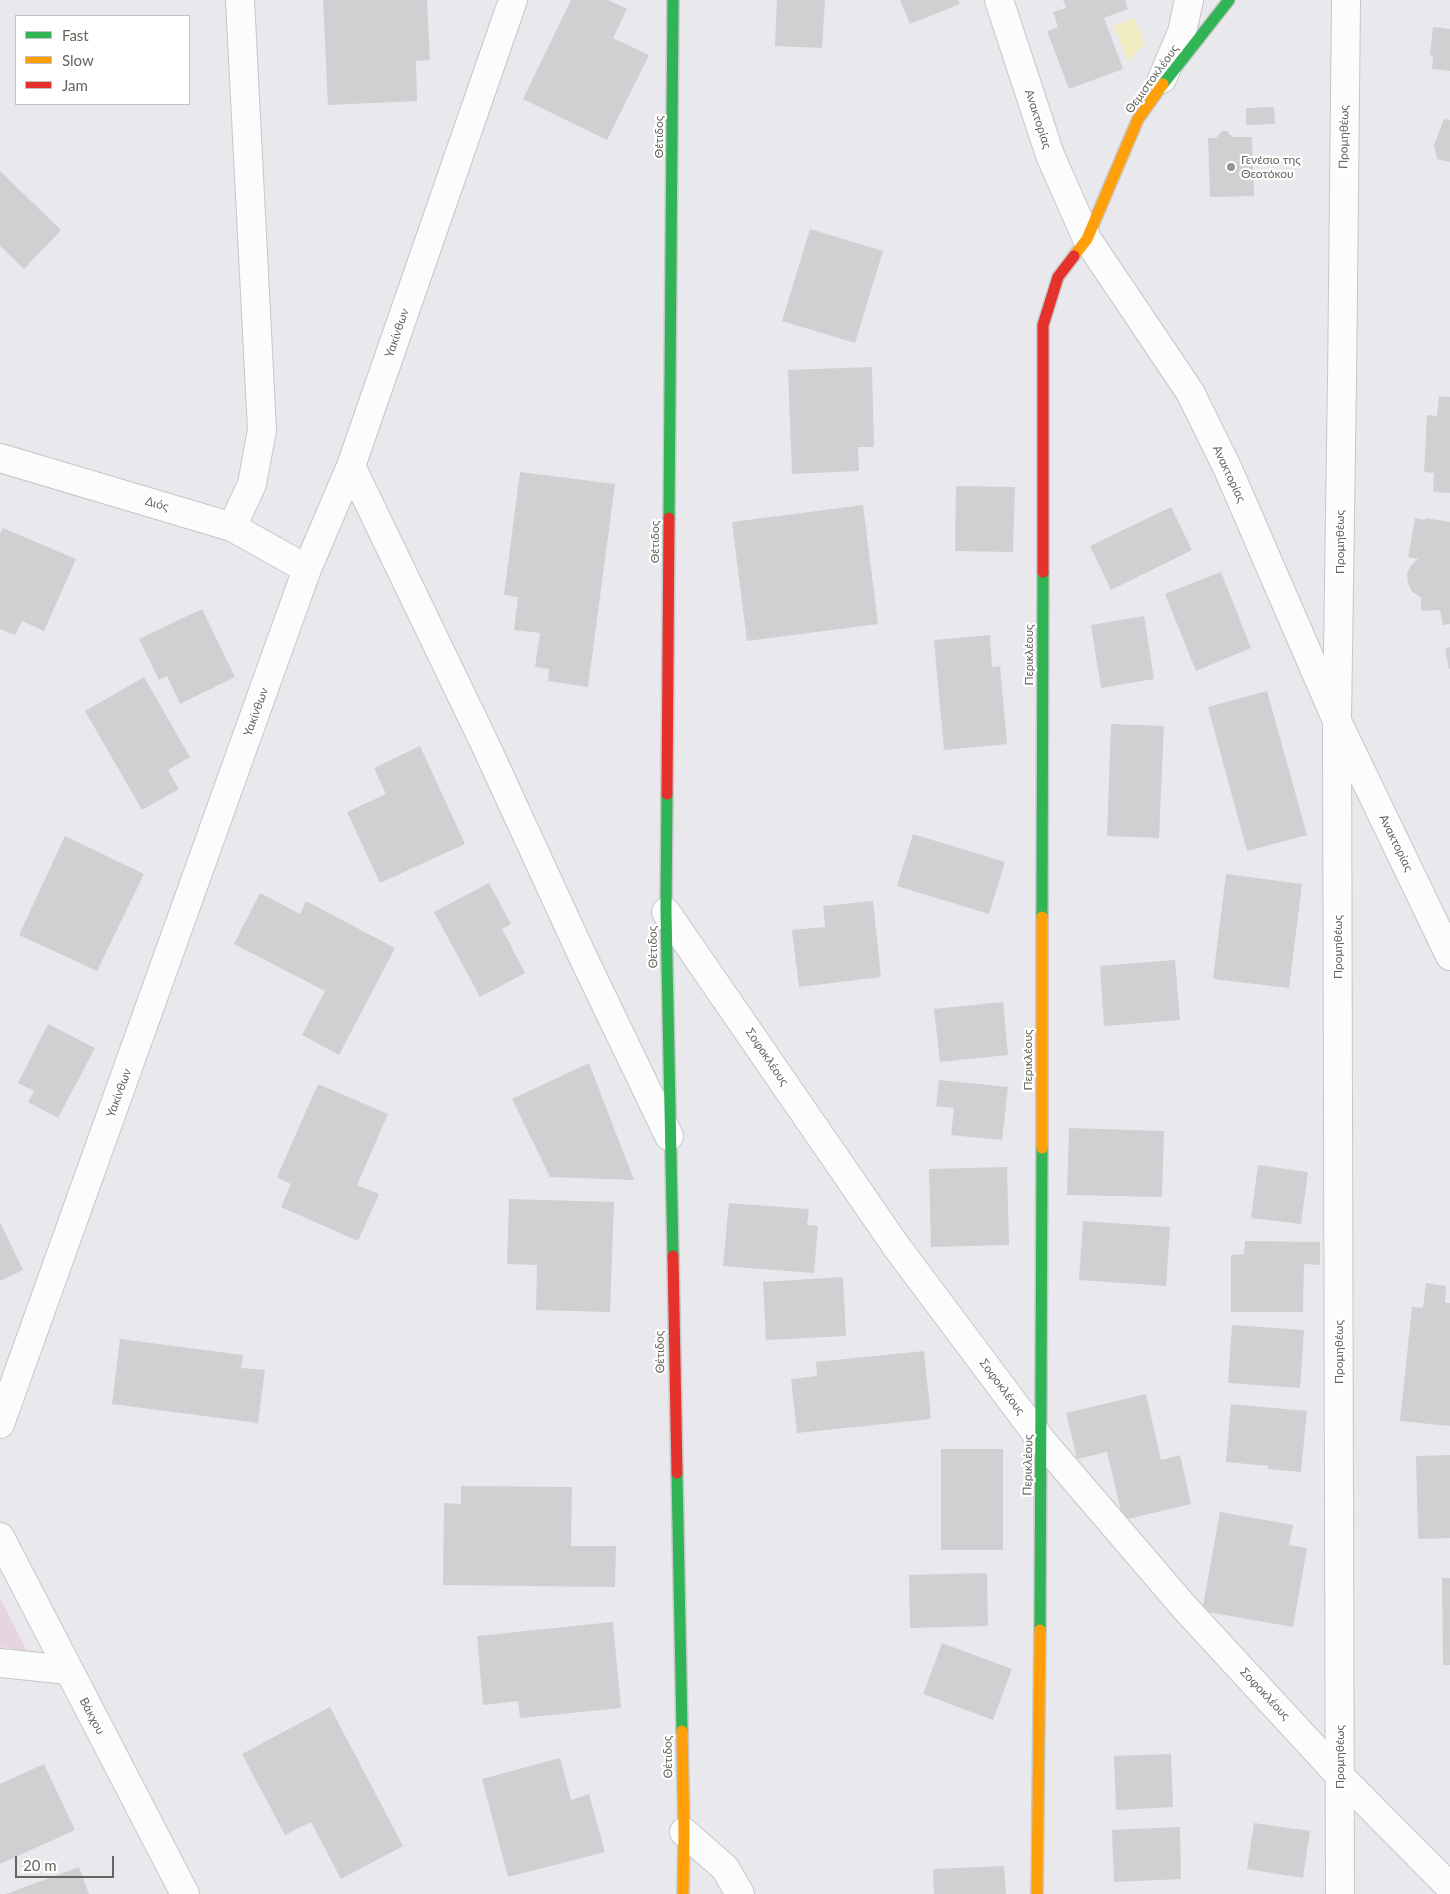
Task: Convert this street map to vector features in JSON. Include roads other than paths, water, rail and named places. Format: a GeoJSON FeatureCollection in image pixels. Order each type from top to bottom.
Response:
{"type":"FeatureCollection","features":[{"type":"Feature","properties":{"kind":"street"},"geometry":{"type":"LineString","coordinates":[[232,527],[252,484],[262,430],[240,0]]}},
{"type":"Feature","properties":{"kind":"street","name":"Θέτιδος"},"geometry":{"type":"LineString","coordinates":[[674,0],[666,912],[684,1832],[683,1894]]}},
{"type":"Feature","properties":{"kind":"street","name":"Ανακτορίας"},"geometry":{"type":"LineString","coordinates":[[999,0],[1050,155],[1087,239],[1190,392],[1227,467],[1337,721],[1450,956]]}},
{"type":"Feature","properties":{"kind":"street"},"geometry":{"type":"LineString","coordinates":[[1156,93],[1182,32],[1189,0]]}},
{"type":"Feature","properties":{"kind":"street","name":"Θεμιστοκλέους"},"geometry":{"type":"LineString","coordinates":[[1087,239],[1138,119],[1156,93],[1230,0]]}},
{"type":"Feature","properties":{"kind":"street","name":"Προμηθέως"},"geometry":{"type":"LineString","coordinates":[[1340,1894],[1337,721],[1341,560],[1341,368],[1346,0]]}},
{"type":"Feature","properties":{"kind":"street","name":"Υακίνθων"},"geometry":{"type":"LineString","coordinates":[[0,1424],[307,569],[351,466],[508,2]]}},
{"type":"Feature","properties":{"kind":"street","name":"Περικλέους"},"geometry":{"type":"LineString","coordinates":[[1037,1894],[1042,1441],[1043,326],[1058,277],[1087,239]]}},
{"type":"Feature","properties":{"kind":"street","name":"Διός"},"geometry":{"type":"LineString","coordinates":[[0,458],[232,527],[307,569]]}},
{"type":"Feature","properties":{"kind":"street"},"geometry":{"type":"LineString","coordinates":[[351,466],[484,742],[582,955],[669,1136]]}},
{"type":"Feature","properties":{"kind":"street","name":"Σοφοκλέους"},"geometry":{"type":"LineString","coordinates":[[666,912],[896,1246],[1042,1441],[1185,1608],[1340,1776],[1450,1887]]}},
{"type":"Feature","properties":{"kind":"street","name":"Βάκχου"},"geometry":{"type":"LineString","coordinates":[[0,1537],[186,1894]]}},
{"type":"Feature","properties":{"kind":"street"},"geometry":{"type":"LineString","coordinates":[[0,1663],[68,1670]]}},
{"type":"Feature","properties":{"kind":"street"},"geometry":{"type":"LineString","coordinates":[[684,1832],[725,1868],[740,1894]]}},
{"type":"Feature","properties":{"kind":"place","name":"Γενέσιο της Θεοτόκου"},"geometry":{"type":"Point","coordinates":[1231,167]}}]}
